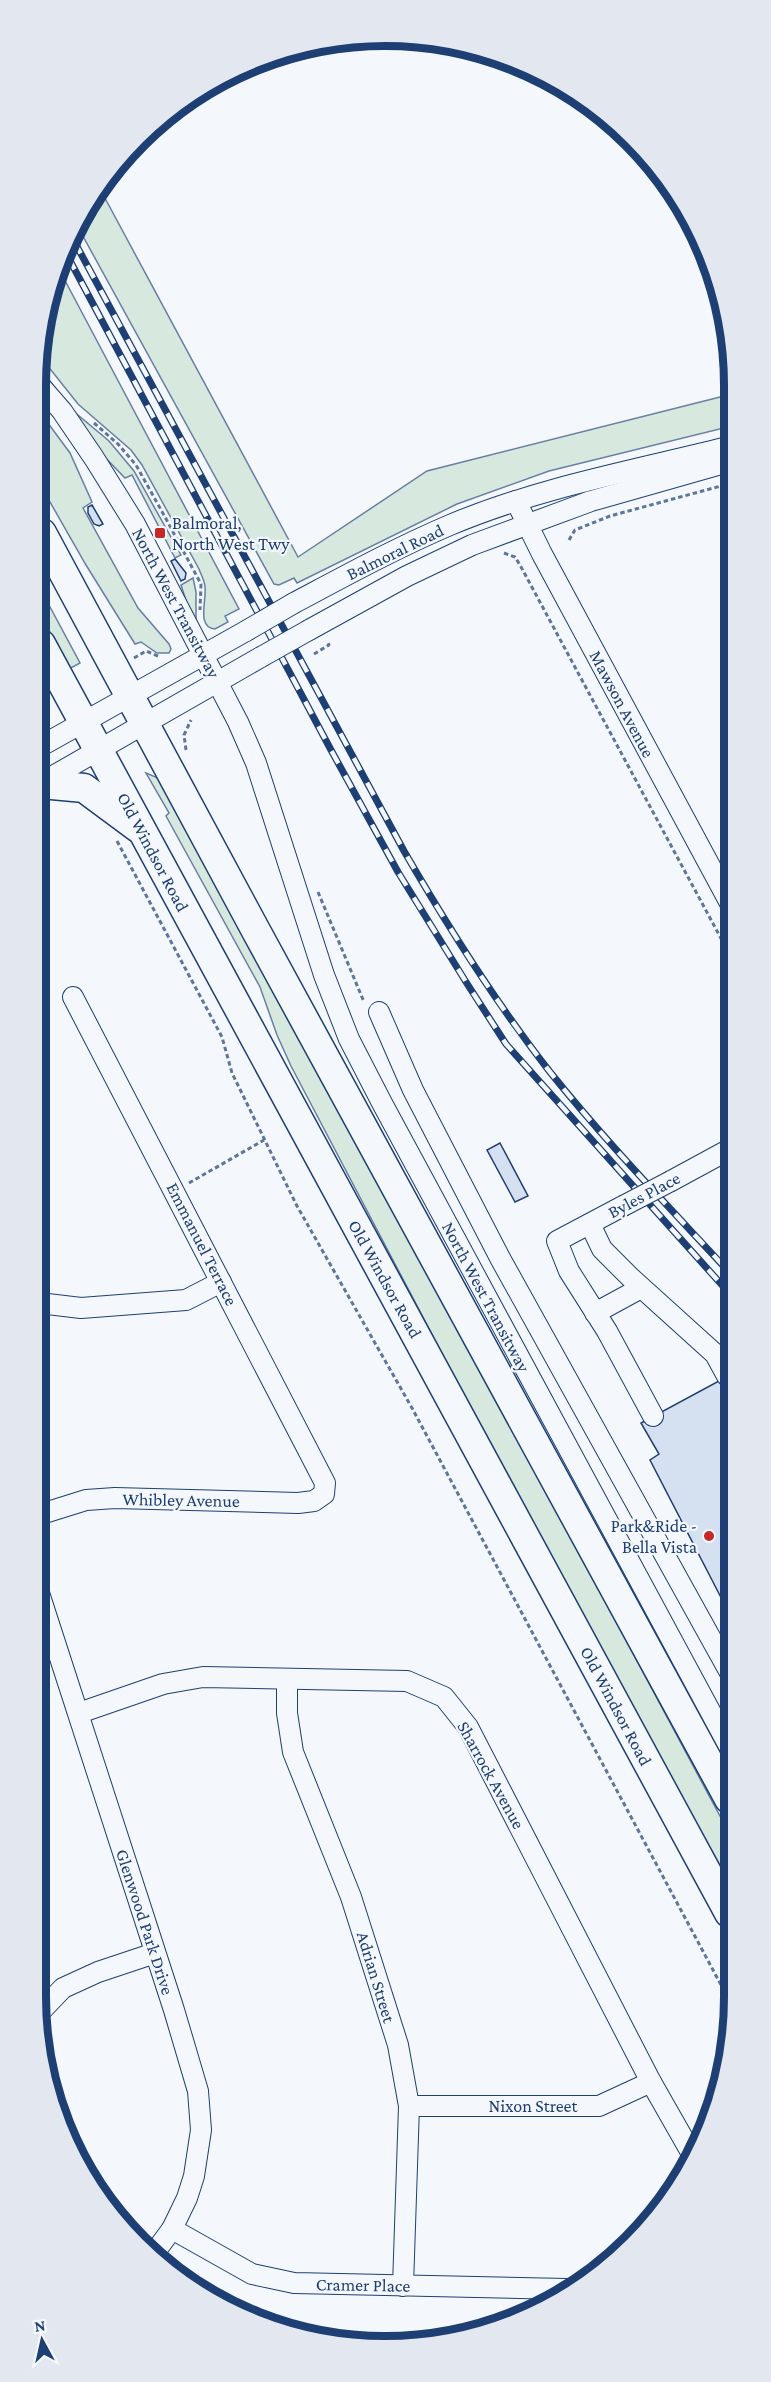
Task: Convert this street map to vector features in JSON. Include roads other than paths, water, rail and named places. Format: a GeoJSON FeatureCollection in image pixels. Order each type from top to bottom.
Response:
{"type":"FeatureCollection","features":[{"type":"Feature","properties":{"kind":"highway"},"geometry":{"type":"LineString","coordinates":[[46,540],[724,1790]]}},
{"type":"Feature","properties":{"kind":"highway","name":"Old Windsor Road"},"geometry":{"type":"LineString","coordinates":[[46,653],[98,749],[130,836],[724,1905]]}},
{"type":"Feature","properties":{"kind":"highway"},"geometry":{"type":"LineString","coordinates":[[46,784],[84,788],[130,836]]}},
{"type":"Feature","properties":{"kind":"street","name":"North West Transitway"},"geometry":{"type":"LineString","coordinates":[[46,393],[62,411],[135,524],[198,658]]}},
{"type":"Feature","properties":{"kind":"street","name":"North West Transitway"},"geometry":{"type":"LineString","coordinates":[[46,408],[113,512],[256,763],[324,975],[349,1039],[724,1737]]}},
{"type":"Feature","properties":{"kind":"street","name":"Balmoral Road"},"geometry":{"type":"LineString","coordinates":[[46,743],[294,603],[450,525],[516,501],[615,473],[724,448]]}},
{"type":"Feature","properties":{"kind":"street","name":"Balmoral Road"},"geometry":{"type":"LineString","coordinates":[[46,781],[261,657],[318,635],[407,576],[472,545],[591,501],[724,463]]}},
{"type":"Feature","properties":{"kind":"street","name":"Mawson Avenue"},"geometry":{"type":"LineString","coordinates":[[516,501],[724,892]]}},
{"type":"Feature","properties":{"kind":"street","name":"Emmanuel Terrace"},"geometry":{"type":"LineString","coordinates":[[73,997],[321,1471],[326,1483],[324,1494]]}},
{"type":"Feature","properties":{"kind":"street"},"geometry":{"type":"LineString","coordinates":[[379,1012],[413,1090],[500,1258],[724,1662]]}},
{"type":"Feature","properties":{"kind":"street","name":"Byles Place"},"geometry":{"type":"LineString","coordinates":[[595,1313],[569,1271],[557,1241],[724,1152]]}},
{"type":"Feature","properties":{"kind":"street"},"geometry":{"type":"LineString","coordinates":[[590,1224],[602,1249],[641,1288],[715,1354],[724,1370]]}},
{"type":"Feature","properties":{"kind":"street"},"geometry":{"type":"LineString","coordinates":[[46,1304],[81,1308],[186,1300],[221,1282]]}},
{"type":"Feature","properties":{"kind":"street"},"geometry":{"type":"LineString","coordinates":[[641,1288],[595,1313],[653,1416]]}},
{"type":"Feature","properties":{"kind":"street","name":"Whibley Avenue"},"geometry":{"type":"LineString","coordinates":[[46,1512],[86,1500],[115,1498],[298,1503],[314,1501],[324,1494]]}},
{"type":"Feature","properties":{"kind":"street","name":"Glenwood Park Drive"},"geometry":{"type":"LineString","coordinates":[[46,1614],[193,2071],[200,2112],[200,2138],[194,2176],[187,2198],[172,2229],[158,2248]]}},
{"type":"Feature","properties":{"kind":"street","name":"Sharrock Avenue"},"geometry":{"type":"LineString","coordinates":[[79,1713],[163,1684],[203,1677],[407,1681],[444,1697],[468,1726],[651,2082],[689,2148]]}},
{"type":"Feature","properties":{"kind":"street","name":"Adrian Street"},"geometry":{"type":"LineString","coordinates":[[286,1679],[287,1713],[293,1752],[351,1897],[398,2045],[408,2106],[403,2286]]}},
{"type":"Feature","properties":{"kind":"street"},"geometry":{"type":"LineString","coordinates":[[46,2005],[63,1988],[98,1972],[155,1953]]}},
{"type":"Feature","properties":{"kind":"street","name":"Nixon Street"},"geometry":{"type":"LineString","coordinates":[[408,2106],[599,2106],[651,2082]]}},
{"type":"Feature","properties":{"kind":"street","name":"Cramer Place"},"geometry":{"type":"LineString","coordinates":[[172,2229],[252,2274],[294,2283],[557,2289]]}},
{"type":"Feature","properties":{"kind":"railway"},"geometry":{"type":"LineString","coordinates":[[77,246],[404,851],[455,936],[511,1019],[571,1098],[724,1267]]}},
{"type":"Feature","properties":{"kind":"railway"},"geometry":{"type":"LineString","coordinates":[[70,261],[331,750],[398,872],[466,982],[506,1044],[724,1287]]}},
{"type":"Feature","properties":{"kind":"place","name":"Balmoral, North West Twy"},"geometry":{"type":"Point","coordinates":[160,533]}},
{"type":"Feature","properties":{"kind":"place","name":"Park&Ride - Bella Vista"},"geometry":{"type":"Point","coordinates":[709,1536]}}]}
